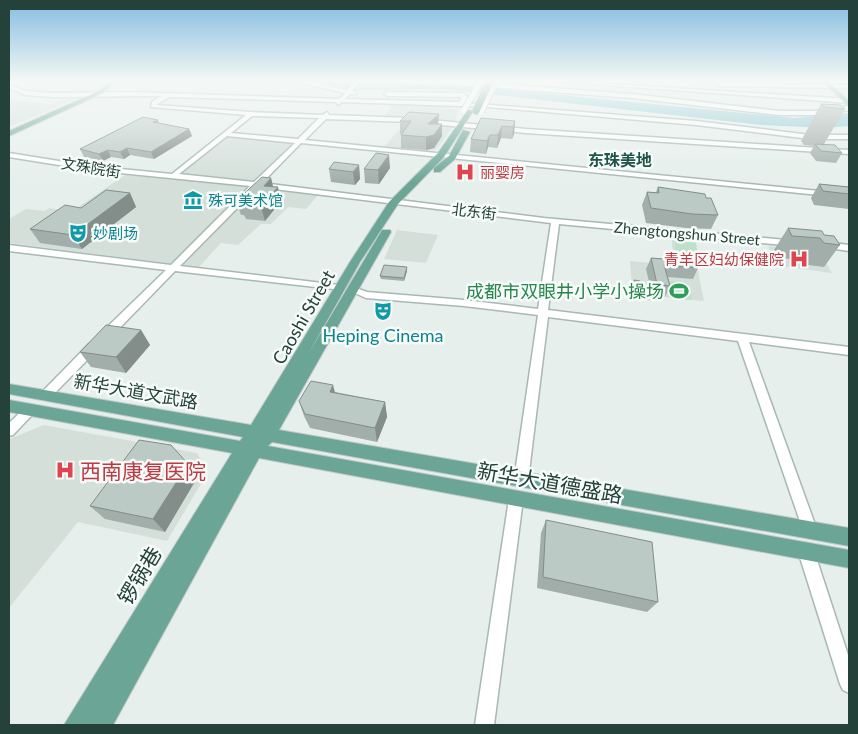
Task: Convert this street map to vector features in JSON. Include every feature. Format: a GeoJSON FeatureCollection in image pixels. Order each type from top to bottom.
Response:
{"type":"FeatureCollection","features":[{"type":"Feature","properties":{"kind":"main road"},"geometry":{"type":"LineString","coordinates":[[9,130],[41,115]]}},
{"type":"Feature","properties":{"kind":"main road"},"geometry":{"type":"LineString","coordinates":[[9,134],[48,115]]}},
{"type":"Feature","properties":{"kind":"main road"},"geometry":{"type":"LineString","coordinates":[[399,202],[452,157],[471,115]]}},
{"type":"Feature","properties":{"kind":"main road"},"geometry":{"type":"LineString","coordinates":[[399,202],[466,125]]}},
{"type":"Feature","properties":{"kind":"main road","name":"Caoshi Street"},"geometry":{"type":"LineString","coordinates":[[256,442],[346,289],[366,264],[399,202]]}},
{"type":"Feature","properties":{"kind":"main road","name":"新华大道文武路"},"geometry":{"type":"LineString","coordinates":[[9,389],[256,442]]}},
{"type":"Feature","properties":{"kind":"main road"},"geometry":{"type":"LineString","coordinates":[[9,406],[256,442],[100,725]]}},
{"type":"Feature","properties":{"kind":"main road","name":"新华大道德盛路"},"geometry":{"type":"LineString","coordinates":[[256,442],[521,480],[849,537]]}},
{"type":"Feature","properties":{"kind":"main road","name":"新华大道德盛路"},"geometry":{"type":"LineString","coordinates":[[256,442],[516,499],[849,559]]}},
{"type":"Feature","properties":{"kind":"main road","name":"锣锅巷"},"geometry":{"type":"LineString","coordinates":[[76,725],[256,442]]}},
{"type":"Feature","properties":{"kind":"street"},"geometry":{"type":"LineString","coordinates":[[173,176],[249,115]]}},
{"type":"Feature","properties":{"kind":"street"},"geometry":{"type":"LineString","coordinates":[[297,115],[849,152]]}},
{"type":"Feature","properties":{"kind":"street"},"geometry":{"type":"LineString","coordinates":[[600,115],[696,123],[804,137],[849,137]]}},
{"type":"Feature","properties":{"kind":"street"},"geometry":{"type":"LineString","coordinates":[[45,396],[325,116]]}},
{"type":"Feature","properties":{"kind":"street"},"geometry":{"type":"LineString","coordinates":[[226,134],[849,196]]}},
{"type":"Feature","properties":{"kind":"street","name":"文殊院街"},"geometry":{"type":"LineString","coordinates":[[9,155],[90,168],[255,185]]}},
{"type":"Feature","properties":{"kind":"street","name":"北东街"},"geometry":{"type":"LineString","coordinates":[[255,185],[555,221]]}},
{"type":"Feature","properties":{"kind":"street"},"geometry":{"type":"LineString","coordinates":[[521,480],[555,221]]}},
{"type":"Feature","properties":{"kind":"street","name":"Zhengtongshun Street"},"geometry":{"type":"LineString","coordinates":[[555,221],[800,243]]}},
{"type":"Feature","properties":{"kind":"street"},"geometry":{"type":"LineString","coordinates":[[820,245],[849,248]]}},
{"type":"Feature","properties":{"kind":"street"},"geometry":{"type":"LineString","coordinates":[[9,248],[346,289],[366,296],[412,300],[418,298],[849,351]]}},
{"type":"Feature","properties":{"kind":"street"},"geometry":{"type":"LineString","coordinates":[[9,259],[22,250]]}},
{"type":"Feature","properties":{"kind":"street"},"geometry":{"type":"LineString","coordinates":[[742,338],[810,530]]}},
{"type":"Feature","properties":{"kind":"street"},"geometry":{"type":"LineString","coordinates":[[9,431],[30,410]]}},
{"type":"Feature","properties":{"kind":"street"},"geometry":{"type":"LineString","coordinates":[[484,725],[516,499]]}},
{"type":"Feature","properties":{"kind":"street"},"geometry":{"type":"LineString","coordinates":[[806,551],[849,684]]}},
{"type":"Feature","properties":{"kind":"shaded area"},"geometry":{"type":"Polygon","coordinates":[[[9,115],[37,115],[9,127],[9,115]]]}},
{"type":"Feature","properties":{"kind":"shaded area"},"geometry":{"type":"Polygon","coordinates":[[[386,115],[457,115],[455,122],[384,118],[386,115]]]}},
{"type":"Feature","properties":{"kind":"shaded area"},"geometry":{"type":"Polygon","coordinates":[[[407,121],[445,124],[452,128],[437,149],[425,152],[383,148],[407,121]]]}},
{"type":"Feature","properties":{"kind":"shaded area"},"geometry":{"type":"Polygon","coordinates":[[[227,136],[295,142],[251,187],[318,195],[306,209],[288,207],[271,224],[261,224],[238,245],[221,243],[199,267],[9,243],[9,219],[26,209],[45,211],[49,208],[71,212],[125,175],[174,179],[227,136]]]}},
{"type":"Feature","properties":{"kind":"shaded area"},"geometry":{"type":"Polygon","coordinates":[[[397,230],[438,235],[426,263],[384,259],[397,230]]]}},
{"type":"Feature","properties":{"kind":"shaded area"},"geometry":{"type":"Polygon","coordinates":[[[671,234],[695,237],[699,266],[697,266],[704,301],[653,296],[654,301],[633,299],[630,261],[674,265],[671,234]]]}},
{"type":"Feature","properties":{"kind":"shaded area","name":"青羊区妇幼保健院"},"geometry":{"type":"Polygon","coordinates":[[[768,246],[819,251],[832,273],[778,266],[768,246]]]}},
{"type":"Feature","properties":{"kind":"shaded area"},"geometry":{"type":"Polygon","coordinates":[[[44,425],[197,453],[208,472],[167,541],[78,522],[9,608],[9,439],[44,425]]]}},
{"type":"Feature","properties":{"kind":"green space"},"geometry":{"type":"Polygon","coordinates":[[[675,241],[696,243],[699,264],[676,260],[675,241]]]}},
{"type":"Feature","properties":{"kind":"green space","name":"成都市双眼井小学小操场"},"geometry":{"type":"Polygon","coordinates":[[[670,281],[687,283],[692,300],[671,298],[667,283],[670,281]]]}},
{"type":"Feature","properties":{"kind":"water"},"geometry":{"type":"Polygon","coordinates":[[[675,115],[766,115],[794,118],[849,115],[849,126],[827,128],[761,125],[675,115]]]}},
{"type":"Feature","properties":{"kind":"building"},"geometry":{"type":"Polygon","coordinates":[[[406,115],[438,115],[428,124],[442,124],[434,135],[426,137],[401,135],[411,121],[400,121],[406,115]]]}},
{"type":"Feature","properties":{"kind":"building"},"geometry":{"type":"Polygon","coordinates":[[[143,117],[158,120],[153,122],[189,129],[151,152],[127,148],[120,152],[108,150],[99,154],[80,149],[143,117]]]}},
{"type":"Feature","properties":{"kind":"building"},"geometry":{"type":"Polygon","coordinates":[[[481,118],[515,121],[513,127],[502,126],[498,135],[490,135],[487,141],[471,139],[481,118]]]}},
{"type":"Feature","properties":{"kind":"building"},"geometry":{"type":"Polygon","coordinates":[[[815,144],[835,145],[842,153],[821,151],[815,144]]]}},
{"type":"Feature","properties":{"kind":"building"},"geometry":{"type":"Polygon","coordinates":[[[376,153],[389,155],[378,170],[364,169],[376,153]]]}},
{"type":"Feature","properties":{"kind":"building"},"geometry":{"type":"Polygon","coordinates":[[[334,162],[359,165],[353,172],[329,169],[334,162]]]}},
{"type":"Feature","properties":{"kind":"building"},"geometry":{"type":"Polygon","coordinates":[[[262,177],[271,178],[264,186],[278,187],[261,207],[241,205],[244,202],[236,201],[262,177]]]}},
{"type":"Feature","properties":{"kind":"building"},"geometry":{"type":"Polygon","coordinates":[[[819,184],[849,187],[849,194],[823,191],[819,184]]]}},
{"type":"Feature","properties":{"kind":"building"},"geometry":{"type":"Polygon","coordinates":[[[658,187],[705,194],[706,198],[711,198],[718,215],[692,214],[651,208],[647,192],[659,193],[658,187]]]}},
{"type":"Feature","properties":{"kind":"building"},"geometry":{"type":"Polygon","coordinates":[[[106,190],[130,193],[73,235],[30,229],[65,205],[81,208],[106,190]]]}},
{"type":"Feature","properties":{"kind":"building"},"geometry":{"type":"Polygon","coordinates":[[[788,228],[822,231],[824,235],[834,236],[840,245],[824,243],[820,238],[792,236],[788,228]]]}},
{"type":"Feature","properties":{"kind":"building"},"geometry":{"type":"Polygon","coordinates":[[[675,256],[695,258],[698,268],[664,265],[670,286],[657,284],[651,258],[677,260],[675,256]]]}},
{"type":"Feature","properties":{"kind":"building"},"geometry":{"type":"Polygon","coordinates":[[[384,265],[407,267],[404,278],[380,276],[384,265]]]}},
{"type":"Feature","properties":{"kind":"building"},"geometry":{"type":"Polygon","coordinates":[[[634,280],[640,281],[642,294],[636,293],[634,280]]]}},
{"type":"Feature","properties":{"kind":"building"},"geometry":{"type":"Polygon","coordinates":[[[106,325],[141,330],[116,357],[80,352],[106,325]]]}},
{"type":"Feature","properties":{"kind":"building"},"geometry":{"type":"Polygon","coordinates":[[[311,381],[333,385],[330,392],[385,402],[375,428],[305,414],[299,401],[311,381]]]}},
{"type":"Feature","properties":{"kind":"building"},"geometry":{"type":"Polygon","coordinates":[[[139,440],[171,445],[188,464],[153,519],[90,506],[139,440]]]}},
{"type":"Feature","properties":{"kind":"building"},"geometry":{"type":"Polygon","coordinates":[[[546,520],[652,542],[658,602],[543,577],[546,520]]]}},
{"type":"Feature","properties":{"kind":"place","name":"丽婴房"},"geometry":{"type":"Point","coordinates":[465,172]}},
{"type":"Feature","properties":{"kind":"place","name":"殊可美术馆"},"geometry":{"type":"Point","coordinates":[193,200]}},
{"type":"Feature","properties":{"kind":"place","name":"妙剧场"},"geometry":{"type":"Point","coordinates":[78,233]}},
{"type":"Feature","properties":{"kind":"place","name":"青羊区妇幼保健院"},"geometry":{"type":"Point","coordinates":[799,259]}},
{"type":"Feature","properties":{"kind":"place","name":"成都市双眼井小学小操场"},"geometry":{"type":"Point","coordinates":[679,291]}},
{"type":"Feature","properties":{"kind":"place","name":"Heping Cinema"},"geometry":{"type":"Point","coordinates":[383,311]}},
{"type":"Feature","properties":{"kind":"place","name":"西南康复医院"},"geometry":{"type":"Point","coordinates":[65,470]}},
{"type":"Feature","properties":{"kind":"district","name":"东珠美地"},"geometry":{"type":"Point","coordinates":[620,159]}}]}
